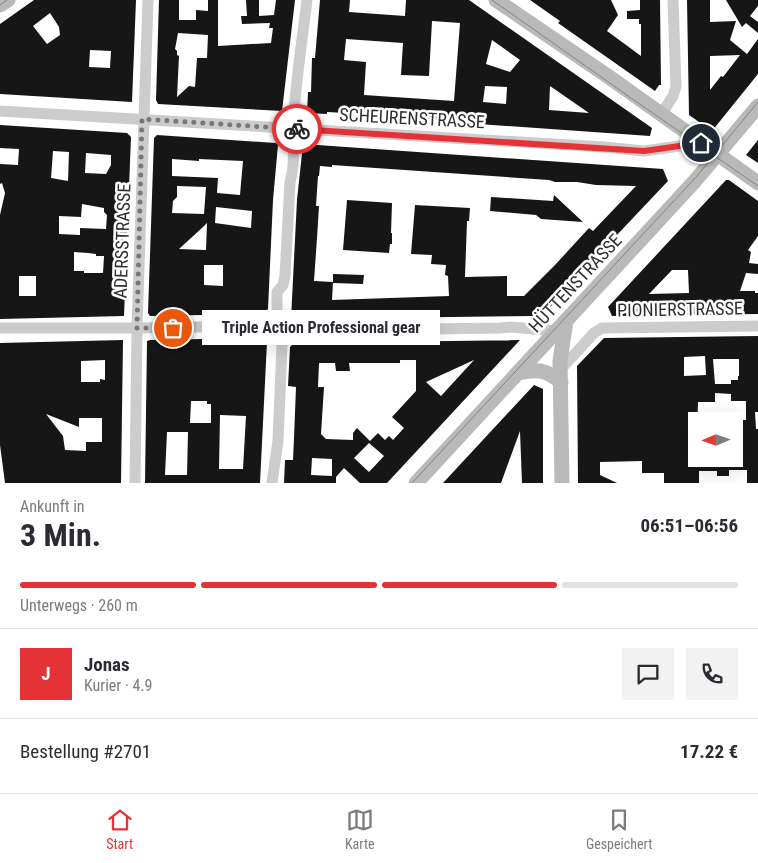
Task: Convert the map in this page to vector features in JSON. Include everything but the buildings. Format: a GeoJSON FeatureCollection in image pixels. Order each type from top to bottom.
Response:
{"type":"FeatureCollection","features":[{"type":"Feature","properties":{"kind":"main road"},"geometry":{"type":"LineString","coordinates":[[0,5],[8,0]]}},
{"type":"Feature","properties":{"kind":"main road"},"geometry":{"type":"LineString","coordinates":[[496,0],[609,77],[758,183]]}},
{"type":"Feature","properties":{"kind":"main road","name":"HÜTTENSTRASSE"},"geometry":{"type":"LineString","coordinates":[[416,483],[718,155],[758,106]]}},
{"type":"Feature","properties":{"kind":"main road"},"geometry":{"type":"LineString","coordinates":[[561,326],[562,483]]}},
{"type":"Feature","properties":{"kind":"main road"},"geometry":{"type":"LineString","coordinates":[[518,373],[534,370],[561,375]]}},
{"type":"Feature","properties":{"kind":"street","name":"ADERSSTRASSE"},"geometry":{"type":"LineString","coordinates":[[135,483],[142,119],[148,0]]}},
{"type":"Feature","properties":{"kind":"street"},"geometry":{"type":"LineString","coordinates":[[272,483],[278,441],[282,345],[277,310],[278,292],[283,285],[285,276],[290,182],[293,173],[293,129],[307,0]]}},
{"type":"Feature","properties":{"kind":"street"},"geometry":{"type":"LineString","coordinates":[[661,115],[673,96],[676,87],[673,0]]}},
{"type":"Feature","properties":{"kind":"street","name":"SCHEURENSTRASSE"},"geometry":{"type":"LineString","coordinates":[[0,111],[644,151],[701,143]]}},
{"type":"Feature","properties":{"kind":"street"},"geometry":{"type":"LineString","coordinates":[[0,328],[263,326],[292,331],[561,326]]}},
{"type":"Feature","properties":{"kind":"street","name":"PIONIERSTRASSE"},"geometry":{"type":"LineString","coordinates":[[561,375],[594,333],[602,328],[758,326]]}},
{"type":"Feature","properties":{"kind":"tram line"},"geometry":{"type":"LineString","coordinates":[[0,5],[7,0]]}},
{"type":"Feature","properties":{"kind":"tram line"},"geometry":{"type":"LineString","coordinates":[[492,0],[758,186]]}},
{"type":"Feature","properties":{"kind":"tram line"},"geometry":{"type":"LineString","coordinates":[[412,483],[697,176],[758,102]]}},
{"type":"Feature","properties":{"kind":"way so far"},"geometry":{"type":"LineString","coordinates":[[173,328],[137,328],[142,119],[297,129]]}},
{"type":"Feature","properties":{"kind":"place","name":"Triple Action Professional gear"},"geometry":{"type":"Point","coordinates":[173,328]}},
{"type":"Feature","properties":{"kind":"route"},"geometry":{"type":"LineString","coordinates":[[297,129],[644,151],[701,143]]}}]}
